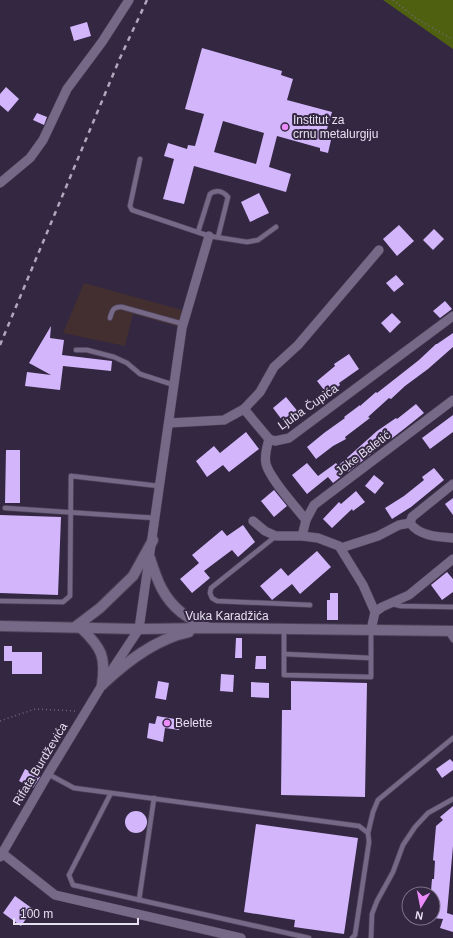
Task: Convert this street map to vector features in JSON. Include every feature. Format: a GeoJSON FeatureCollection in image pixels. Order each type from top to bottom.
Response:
{"type":"FeatureCollection","features":[{"type":"Feature","properties":{"kind":"street"},"geometry":{"type":"LineString","coordinates":[[0,183],[30,158],[43,140],[67,89],[102,42],[129,0]]}},
{"type":"Feature","properties":{"kind":"street"},"geometry":{"type":"LineString","coordinates":[[139,629],[183,324],[214,237]]}},
{"type":"Feature","properties":{"kind":"street"},"geometry":{"type":"LineString","coordinates":[[169,423],[224,420],[244,409],[260,392],[274,367],[298,345],[378,250]]}},
{"type":"Feature","properties":{"kind":"street","name":"Ljuba Čupića"},"geometry":{"type":"LineString","coordinates":[[244,409],[269,439],[275,441],[289,438],[453,316]]}},
{"type":"Feature","properties":{"kind":"street","name":"Joke Baletić"},"geometry":{"type":"LineString","coordinates":[[302,536],[306,520],[314,505],[453,400]]}},
{"type":"Feature","properties":{"kind":"street"},"geometry":{"type":"LineString","coordinates":[[269,439],[266,463],[270,473],[306,520]]}},
{"type":"Feature","properties":{"kind":"street"},"geometry":{"type":"LineString","coordinates":[[410,522],[412,517],[453,484]]}},
{"type":"Feature","properties":{"kind":"street"},"geometry":{"type":"LineString","coordinates":[[253,521],[266,531],[276,536],[302,536],[318,538],[339,546],[363,585],[375,612],[371,630]]}},
{"type":"Feature","properties":{"kind":"street"},"geometry":{"type":"LineString","coordinates":[[410,522],[416,530],[426,534],[453,538]]}},
{"type":"Feature","properties":{"kind":"street"},"geometry":{"type":"LineString","coordinates":[[341,548],[378,536],[399,525],[410,522]]}},
{"type":"Feature","properties":{"kind":"street"},"geometry":{"type":"LineString","coordinates":[[102,685],[104,668],[102,655],[94,641],[78,627],[133,576],[153,540]]}},
{"type":"Feature","properties":{"kind":"street"},"geometry":{"type":"LineString","coordinates":[[150,558],[157,581],[164,595],[182,613],[209,628]]}},
{"type":"Feature","properties":{"kind":"street"},"geometry":{"type":"LineString","coordinates":[[375,612],[382,607],[409,595],[453,559]]}},
{"type":"Feature","properties":{"kind":"street","name":"Vuka Karadžića"},"geometry":{"type":"LineString","coordinates":[[0,626],[139,629],[209,628],[450,631]]}},
{"type":"Feature","properties":{"kind":"street"},"geometry":{"type":"LineString","coordinates":[[102,685],[121,668],[160,642],[181,634],[209,628]]}},
{"type":"Feature","properties":{"kind":"street","name":"Rifata Burdževića"},"geometry":{"type":"LineString","coordinates":[[1,855],[86,711],[139,629]]}},
{"type":"Feature","properties":{"kind":"street"},"geometry":{"type":"LineString","coordinates":[[1,855],[55,895],[241,938]]}},
{"type":"Feature","properties":{"kind":"lane"},"geometry":{"type":"LineString","coordinates":[[140,159],[130,206],[132,210],[214,237],[247,242],[258,240],[276,227]]}},
{"type":"Feature","properties":{"kind":"lane"},"geometry":{"type":"LineString","coordinates":[[198,232],[210,194],[214,191],[220,191],[228,197],[214,237]]}},
{"type":"Feature","properties":{"kind":"lane"},"geometry":{"type":"LineString","coordinates":[[110,318],[113,309],[117,306],[122,306],[183,324]]}},
{"type":"Feature","properties":{"kind":"lane"},"geometry":{"type":"LineString","coordinates":[[76,350],[87,350],[114,357],[127,364],[140,374],[174,385]]}},
{"type":"Feature","properties":{"kind":"lane"},"geometry":{"type":"LineString","coordinates":[[0,601],[63,602],[70,596],[71,476],[159,486]]}},
{"type":"Feature","properties":{"kind":"lane"},"geometry":{"type":"LineString","coordinates":[[4,508],[71,511],[156,518]]}},
{"type":"Feature","properties":{"kind":"lane"},"geometry":{"type":"LineString","coordinates":[[276,536],[211,588],[210,593],[212,598],[217,601],[310,604]]}},
{"type":"Feature","properties":{"kind":"lane"},"geometry":{"type":"LineString","coordinates":[[390,604],[400,606],[453,607]]}},
{"type":"Feature","properties":{"kind":"lane"},"geometry":{"type":"LineString","coordinates":[[284,629],[284,675],[371,677],[371,630]]}},
{"type":"Feature","properties":{"kind":"lane"},"geometry":{"type":"LineString","coordinates":[[450,631],[453,640]]}},
{"type":"Feature","properties":{"kind":"lane"},"geometry":{"type":"LineString","coordinates":[[284,654],[371,658]]}},
{"type":"Feature","properties":{"kind":"lane"},"geometry":{"type":"LineString","coordinates":[[352,938],[355,935],[369,842],[368,833],[373,812],[378,800],[453,738]]}},
{"type":"Feature","properties":{"kind":"lane"},"geometry":{"type":"LineString","coordinates":[[48,774],[74,788],[359,826],[368,833]]}},
{"type":"Feature","properties":{"kind":"lane"},"geometry":{"type":"LineString","coordinates":[[111,793],[69,875],[73,885],[309,938]]}},
{"type":"Feature","properties":{"kind":"lane"},"geometry":{"type":"LineString","coordinates":[[139,900],[154,798]]}},
{"type":"Feature","properties":{"kind":"lane"},"geometry":{"type":"LineString","coordinates":[[371,938],[372,914],[376,901],[393,872],[403,845],[415,827],[428,813],[453,799]]}},
{"type":"Feature","properties":{"kind":"path"},"geometry":{"type":"LineString","coordinates":[[393,0],[417,19],[453,39]]}},
{"type":"Feature","properties":{"kind":"path"},"geometry":{"type":"LineString","coordinates":[[0,721],[35,708],[86,711]]}},
{"type":"Feature","properties":{"kind":"shaded area"},"geometry":{"type":"Polygon","coordinates":[[[84,283],[182,310],[179,327],[133,314],[125,346],[63,333],[84,283]]]}},
{"type":"Feature","properties":{"kind":"green space"},"geometry":{"type":"Polygon","coordinates":[[[383,0],[453,0],[453,49],[383,0]]]}},
{"type":"Feature","properties":{"kind":"building"},"geometry":{"type":"Polygon","coordinates":[[[87,22],[91,36],[74,41],[70,27],[87,22]]]}},
{"type":"Feature","properties":{"kind":"building","name":"Institut za crnu metalurgiju"},"geometry":{"type":"Polygon","coordinates":[[[202,48],[282,71],[281,75],[293,79],[287,100],[332,112],[324,139],[331,140],[328,153],[320,151],[320,148],[277,136],[269,167],[291,174],[286,192],[194,166],[184,204],[163,199],[174,159],[164,156],[168,143],[187,149],[188,145],[195,146],[204,114],[185,109],[202,48]],[[223,121],[214,152],[256,164],[264,133],[223,121]]]}},
{"type":"Feature","properties":{"kind":"building"},"geometry":{"type":"Polygon","coordinates":[[[6,87],[19,99],[8,112],[0,105],[0,94],[6,87]]]}},
{"type":"Feature","properties":{"kind":"building"},"geometry":{"type":"Polygon","coordinates":[[[37,113],[47,117],[44,125],[33,120],[37,113]]]}},
{"type":"Feature","properties":{"kind":"building"},"geometry":{"type":"Polygon","coordinates":[[[259,193],[269,213],[250,222],[241,202],[259,193]]]}},
{"type":"Feature","properties":{"kind":"building"},"geometry":{"type":"Polygon","coordinates":[[[399,225],[414,241],[397,256],[383,239],[399,225]]]}},
{"type":"Feature","properties":{"kind":"building"},"geometry":{"type":"Polygon","coordinates":[[[434,229],[444,239],[433,250],[423,240],[434,229]]]}},
{"type":"Feature","properties":{"kind":"building"},"geometry":{"type":"Polygon","coordinates":[[[396,275],[404,284],[394,292],[386,283],[396,275]]]}},
{"type":"Feature","properties":{"kind":"building"},"geometry":{"type":"Polygon","coordinates":[[[445,301],[452,309],[440,318],[433,311],[445,301]]]}},
{"type":"Feature","properties":{"kind":"building"},"geometry":{"type":"Polygon","coordinates":[[[392,313],[401,322],[390,333],[381,323],[392,313]]]}},
{"type":"Feature","properties":{"kind":"building"},"geometry":{"type":"Polygon","coordinates":[[[51,326],[50,338],[64,340],[62,355],[112,361],[111,371],[63,366],[60,390],[25,386],[27,372],[51,375],[29,363],[51,326]]]}},
{"type":"Feature","properties":{"kind":"building"},"geometry":{"type":"Polygon","coordinates":[[[453,333],[453,347],[391,399],[389,398],[368,417],[370,418],[345,437],[346,439],[333,446],[316,459],[307,447],[419,360],[436,344],[453,333]]]}},
{"type":"Feature","properties":{"kind":"building"},"geometry":{"type":"Polygon","coordinates":[[[349,354],[359,369],[339,383],[340,385],[328,395],[317,381],[335,366],[334,364],[349,354]]]}},
{"type":"Feature","properties":{"kind":"building"},"geometry":{"type":"Polygon","coordinates":[[[286,397],[299,413],[285,424],[273,408],[286,397]]]}},
{"type":"Feature","properties":{"kind":"building"},"geometry":{"type":"Polygon","coordinates":[[[416,404],[424,413],[404,429],[391,439],[390,438],[348,472],[339,465],[377,431],[396,418],[397,419],[416,404]]]}},
{"type":"Feature","properties":{"kind":"building"},"geometry":{"type":"Polygon","coordinates":[[[453,415],[453,432],[430,449],[422,438],[453,415]]]}},
{"type":"Feature","properties":{"kind":"building"},"geometry":{"type":"Polygon","coordinates":[[[246,432],[259,449],[229,472],[223,465],[207,477],[196,461],[214,446],[220,453],[246,432]]]}},
{"type":"Feature","properties":{"kind":"building"},"geometry":{"type":"Polygon","coordinates":[[[6,450],[20,450],[20,503],[5,503],[6,450]]]}},
{"type":"Feature","properties":{"kind":"building"},"geometry":{"type":"Polygon","coordinates":[[[307,463],[318,476],[336,463],[340,468],[338,469],[343,475],[333,483],[328,477],[307,494],[292,475],[307,463]]]}},
{"type":"Feature","properties":{"kind":"building"},"geometry":{"type":"Polygon","coordinates":[[[434,468],[444,480],[411,507],[392,519],[385,508],[404,496],[424,480],[422,477],[434,468]]]}},
{"type":"Feature","properties":{"kind":"building"},"geometry":{"type":"Polygon","coordinates":[[[374,475],[384,483],[375,494],[365,486],[374,475]]]}},
{"type":"Feature","properties":{"kind":"building"},"geometry":{"type":"Polygon","coordinates":[[[274,490],[287,506],[274,517],[261,501],[274,490]]]}},
{"type":"Feature","properties":{"kind":"building"},"geometry":{"type":"Polygon","coordinates":[[[356,491],[365,502],[353,511],[352,509],[332,528],[323,519],[339,502],[341,504],[356,491]]]}},
{"type":"Feature","properties":{"kind":"building"},"geometry":{"type":"Polygon","coordinates":[[[453,498],[453,515],[445,504],[453,498]]]}},
{"type":"Feature","properties":{"kind":"building"},"geometry":{"type":"Polygon","coordinates":[[[0,515],[61,517],[58,595],[0,593],[0,515]]]}},
{"type":"Feature","properties":{"kind":"building"},"geometry":{"type":"Polygon","coordinates":[[[243,525],[255,542],[238,557],[232,550],[204,571],[210,578],[192,593],[180,579],[199,563],[192,555],[222,530],[227,536],[243,525]]]}},
{"type":"Feature","properties":{"kind":"building"},"geometry":{"type":"Polygon","coordinates":[[[317,551],[331,567],[300,594],[292,584],[272,600],[260,586],[281,568],[288,576],[317,551]]]}},
{"type":"Feature","properties":{"kind":"building"},"geometry":{"type":"Polygon","coordinates":[[[447,572],[453,579],[453,592],[442,600],[431,585],[447,572]]]}},
{"type":"Feature","properties":{"kind":"building"},"geometry":{"type":"Polygon","coordinates":[[[330,593],[338,593],[338,620],[327,620],[327,600],[330,600],[330,593]]]}},
{"type":"Feature","properties":{"kind":"building"},"geometry":{"type":"Polygon","coordinates":[[[236,638],[242,638],[242,658],[235,658],[236,638]]]}},
{"type":"Feature","properties":{"kind":"building"},"geometry":{"type":"Polygon","coordinates":[[[4,646],[12,646],[12,652],[42,652],[42,674],[12,674],[12,661],[4,661],[4,646]]]}},
{"type":"Feature","properties":{"kind":"building"},"geometry":{"type":"Polygon","coordinates":[[[256,656],[266,656],[266,669],[255,669],[256,656]]]}},
{"type":"Feature","properties":{"kind":"building"},"geometry":{"type":"Polygon","coordinates":[[[221,674],[234,675],[233,692],[220,691],[221,674]]]}},
{"type":"Feature","properties":{"kind":"building"},"geometry":{"type":"Polygon","coordinates":[[[158,681],[169,683],[166,700],[155,698],[158,681]]]}},
{"type":"Feature","properties":{"kind":"building"},"geometry":{"type":"Polygon","coordinates":[[[291,681],[367,683],[365,797],[281,795],[282,710],[291,710],[291,681]]]}},
{"type":"Feature","properties":{"kind":"building"},"geometry":{"type":"Polygon","coordinates":[[[251,682],[269,683],[269,698],[251,697],[251,682]]]}},
{"type":"Feature","properties":{"kind":"building"},"geometry":{"type":"Polygon","coordinates":[[[157,716],[181,720],[179,730],[165,728],[163,742],[147,738],[149,723],[155,724],[157,716]]]}},
{"type":"Feature","properties":{"kind":"building"},"geometry":{"type":"Polygon","coordinates":[[[450,759],[453,762],[453,770],[442,778],[436,769],[450,759]]]}},
{"type":"Feature","properties":{"kind":"building"},"geometry":{"type":"Polygon","coordinates":[[[25,769],[40,777],[33,788],[19,781],[25,769]]]}},
{"type":"Feature","properties":{"kind":"building"},"geometry":{"type":"Polygon","coordinates":[[[453,806],[453,846],[447,913],[453,915],[453,932],[440,928],[443,919],[441,919],[441,886],[431,886],[432,879],[434,879],[435,861],[433,860],[436,826],[443,820],[440,817],[453,806]]]}},
{"type":"Feature","properties":{"kind":"building"},"geometry":{"type":"Polygon","coordinates":[[[136,811],[144,814],[147,822],[144,830],[136,833],[128,830],[125,822],[128,814],[136,811]]]}},
{"type":"Feature","properties":{"kind":"building"},"geometry":{"type":"Polygon","coordinates":[[[256,824],[358,838],[344,934],[294,927],[295,920],[244,912],[256,824]]]}},
{"type":"Feature","properties":{"kind":"building"},"geometry":{"type":"Polygon","coordinates":[[[15,896],[33,909],[21,926],[3,913],[15,896]]]}},
{"type":"Feature","properties":{"kind":"railway"},"geometry":{"type":"LineString","coordinates":[[0,345],[120,58],[147,0]]}},
{"type":"Feature","properties":{"kind":"place","name":"Institut za crnu metalurgiju"},"geometry":{"type":"Point","coordinates":[285,127]}},
{"type":"Feature","properties":{"kind":"place","name":"Belette"},"geometry":{"type":"Point","coordinates":[167,723]}}]}
